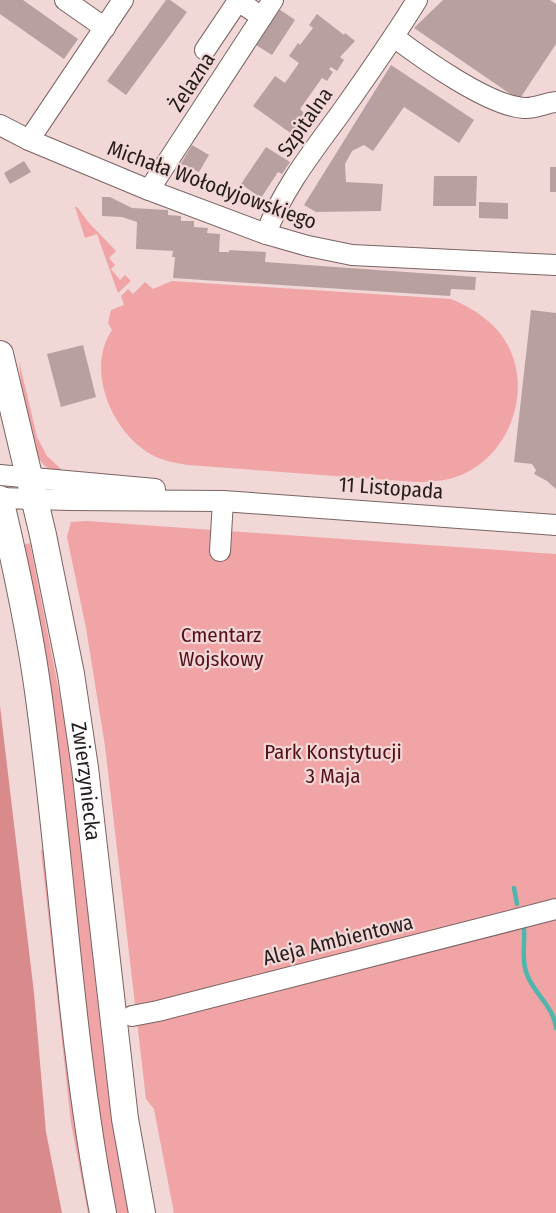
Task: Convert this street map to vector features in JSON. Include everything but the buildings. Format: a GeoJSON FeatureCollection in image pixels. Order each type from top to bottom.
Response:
{"type":"FeatureCollection","features":[{"type":"Feature","properties":{"kind":"main road","name":"Zwierzyniecka"},"geometry":{"type":"LineString","coordinates":[[0,354],[32,488],[73,686],[85,768],[126,1119],[142,1213]]}},
{"type":"Feature","properties":{"kind":"main road","name":"Zwierzyniecka"},"geometry":{"type":"LineString","coordinates":[[0,498],[38,689],[81,1075],[103,1213]]}},
{"type":"Feature","properties":{"kind":"street"},"geometry":{"type":"LineString","coordinates":[[65,0],[105,28]]}},
{"type":"Feature","properties":{"kind":"street"},"geometry":{"type":"LineString","coordinates":[[29,140],[123,0]]}},
{"type":"Feature","properties":{"kind":"street","name":"Żelazna"},"geometry":{"type":"LineString","coordinates":[[149,190],[273,0]]}},
{"type":"Feature","properties":{"kind":"street","name":"Szpitalna"},"geometry":{"type":"LineString","coordinates":[[266,234],[273,216],[310,155],[391,42],[417,0]]}},
{"type":"Feature","properties":{"kind":"street"},"geometry":{"type":"LineString","coordinates":[[205,50],[238,1],[262,17]]}},
{"type":"Feature","properties":{"kind":"street"},"geometry":{"type":"LineString","coordinates":[[391,42],[441,84]]}},
{"type":"Feature","properties":{"kind":"street"},"geometry":{"type":"LineString","coordinates":[[391,42],[487,98],[514,107],[527,108],[556,102]]}},
{"type":"Feature","properties":{"kind":"street","name":"Michała Wołodyjowskiego"},"geometry":{"type":"LineString","coordinates":[[1,126],[149,190],[266,234],[329,251],[352,255],[556,265]]}},
{"type":"Feature","properties":{"kind":"street","name":"11 Listopada"},"geometry":{"type":"LineString","coordinates":[[0,475],[32,488],[556,525]]}},
{"type":"Feature","properties":{"kind":"street","name":"11 Listopada"},"geometry":{"type":"LineString","coordinates":[[0,498],[32,488]]}},
{"type":"Feature","properties":{"kind":"street"},"geometry":{"type":"LineString","coordinates":[[220,550],[223,501]]}},
{"type":"Feature","properties":{"kind":"street","name":"Aleja Ambientowa"},"geometry":{"type":"LineString","coordinates":[[132,1016],[556,909]]}},
{"type":"Feature","properties":{"kind":"green space"},"geometry":{"type":"Polygon","coordinates":[[[75,207],[116,251],[109,258],[115,265],[111,269],[120,280],[125,275],[131,281],[118,293],[97,234],[85,238],[75,207]]]}},
{"type":"Feature","properties":{"kind":"green space"},"geometry":{"type":"Polygon","coordinates":[[[172,281],[451,299],[477,312],[488,321],[499,332],[510,351],[517,371],[518,392],[514,413],[495,450],[479,464],[461,475],[445,480],[416,482],[188,465],[156,457],[138,445],[125,432],[115,416],[102,381],[101,363],[104,346],[112,330],[108,323],[111,310],[124,305],[121,296],[128,289],[133,294],[145,282],[153,289],[172,281]]]}},
{"type":"Feature","properties":{"kind":"green space"},"geometry":{"type":"Polygon","coordinates":[[[19,361],[37,437],[47,456],[61,469],[63,474],[45,466],[33,447],[26,417],[19,361]]]}},
{"type":"Feature","properties":{"kind":"green space","name":"Park Konstytucji 3 Maja"},"geometry":{"type":"Polygon","coordinates":[[[86,521],[556,554],[556,1213],[174,1213],[154,1109],[146,1099],[105,746],[86,628],[67,537],[71,522],[86,521]]]}},
{"type":"Feature","properties":{"kind":"green space"},"geometry":{"type":"Polygon","coordinates":[[[30,543],[70,748],[133,1213],[111,1213],[20,546],[30,543]]]}},
{"type":"Feature","properties":{"kind":"green space"},"geometry":{"type":"Polygon","coordinates":[[[41,850],[47,850],[94,1213],[88,1213],[71,1123],[41,850]]]}},
{"type":"Feature","properties":{"kind":"shaded area"},"geometry":{"type":"Polygon","coordinates":[[[0,706],[34,993],[46,1132],[62,1213],[0,1213],[0,706]]]}},
{"type":"Feature","properties":{"kind":"waterway"},"geometry":{"type":"LineString","coordinates":[[514,888],[517,904]]}},
{"type":"Feature","properties":{"kind":"waterway"},"geometry":{"type":"LineString","coordinates":[[524,929],[526,971],[531,984],[552,1014],[556,1028]]}},
{"type":"Feature","properties":{"kind":"park label","name":"Cmentarz Wojskowy"},"geometry":{"type":"Point","coordinates":[221,647]}}]}
